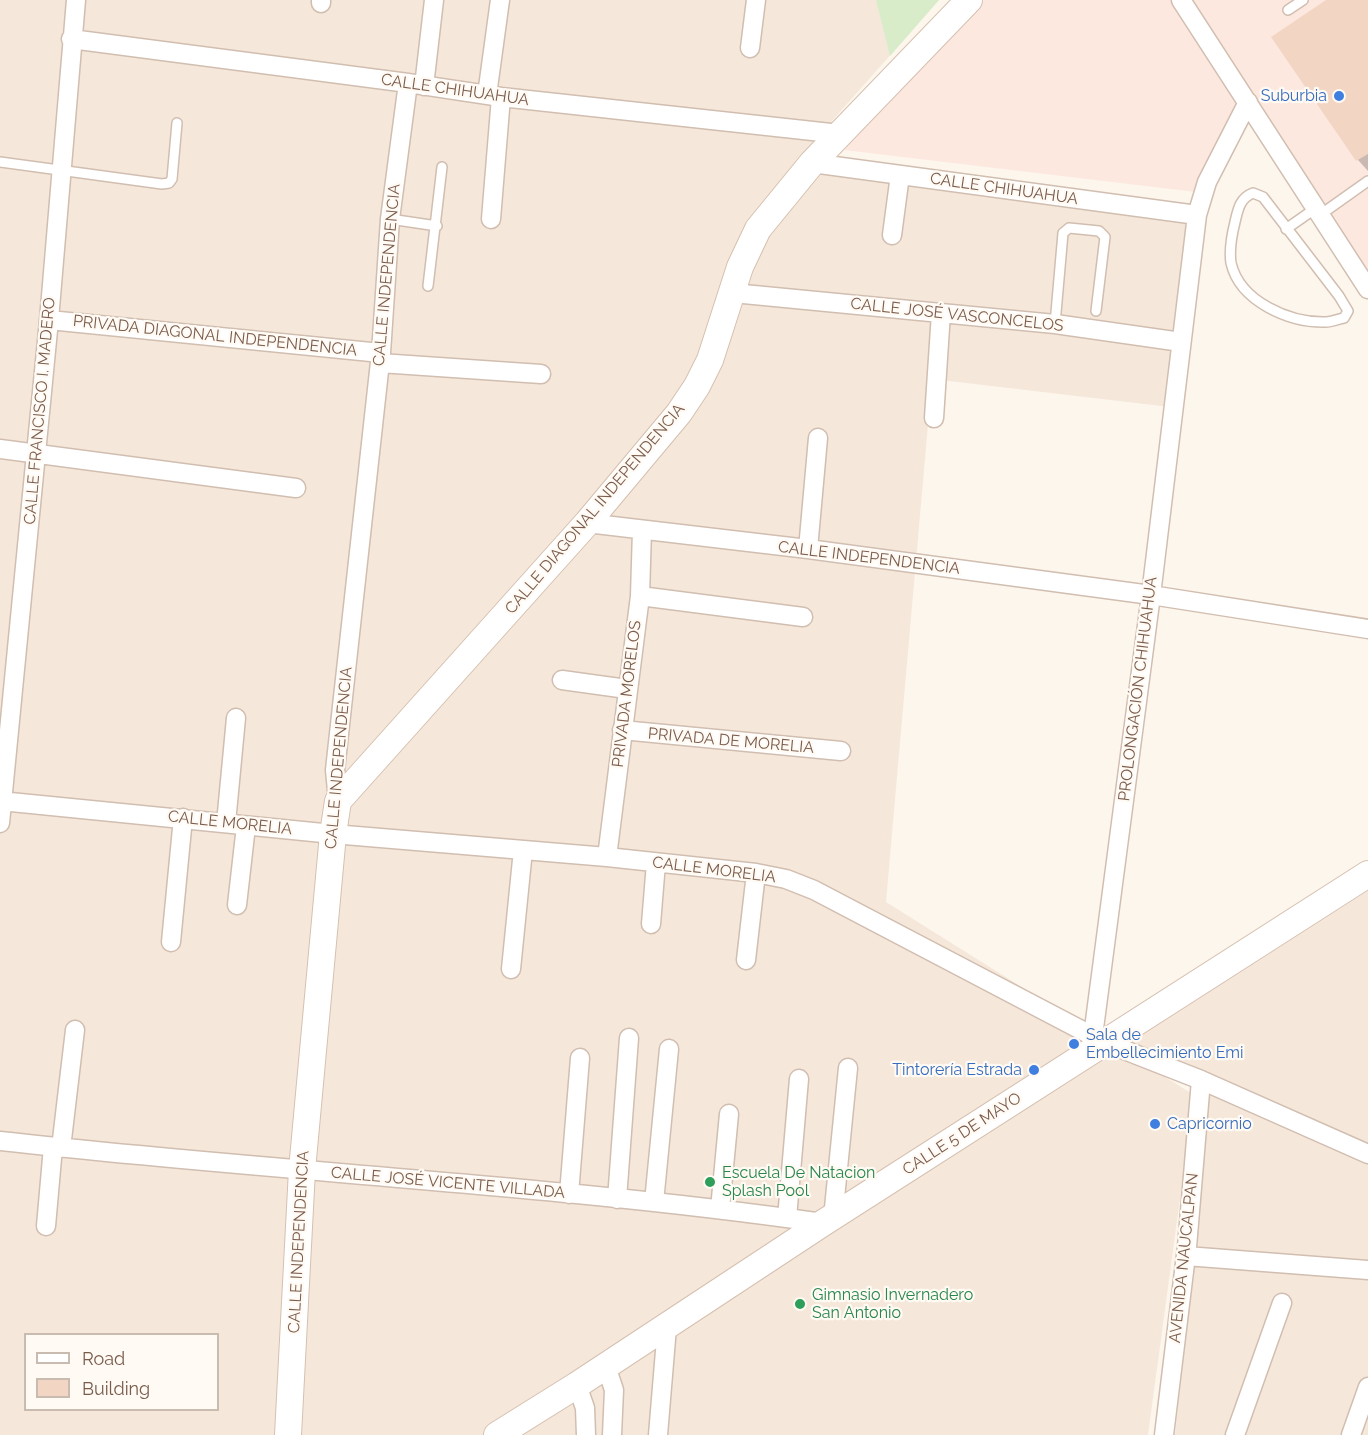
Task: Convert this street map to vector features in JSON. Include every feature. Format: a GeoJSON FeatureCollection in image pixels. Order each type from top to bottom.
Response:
{"type":"FeatureCollection","features":[{"type":"Feature","properties":{"kind":"main road","name":"CALLE DIAGONAL INDEPENDENCIA"},"geometry":{"type":"LineString","coordinates":[[338,801],[588,523],[679,413],[697,386],[710,360],[740,267],[758,229],[812,163],[969,0]]}},
{"type":"Feature","properties":{"kind":"main road","name":"CALLE INDEPENDENCIA"},"geometry":{"type":"LineString","coordinates":[[288,1435],[302,1170],[338,801]]}},
{"type":"Feature","properties":{"kind":"main road","name":"CALLE 5 DE MAYO"},"geometry":{"type":"LineString","coordinates":[[496,1435],[667,1327],[1099,1039],[1368,874]]}},
{"type":"Feature","properties":{"kind":"street","name":"CALLE FRANCISCO I. MADERO"},"geometry":{"type":"LineString","coordinates":[[0,823],[49,320],[76,0]]}},
{"type":"Feature","properties":{"kind":"street","name":"CALLE INDEPENDENCIA"},"geometry":{"type":"LineString","coordinates":[[338,801],[334,770],[380,358],[390,219],[434,0]]}},
{"type":"Feature","properties":{"kind":"street"},"geometry":{"type":"LineString","coordinates":[[491,219],[494,96],[500,0]]}},
{"type":"Feature","properties":{"kind":"street"},"geometry":{"type":"LineString","coordinates":[[750,48],[756,0]]}},
{"type":"Feature","properties":{"kind":"street"},"geometry":{"type":"LineString","coordinates":[[1181,0],[1368,289]]}},
{"type":"Feature","properties":{"kind":"street","name":"CALLE CHIHUAHUA"},"geometry":{"type":"LineString","coordinates":[[71,39],[494,96],[840,134]]}},
{"type":"Feature","properties":{"kind":"street","name":"PROLONGACIÓN CHIHUAHUA"},"geometry":{"type":"LineString","coordinates":[[1099,1039],[1197,215],[1207,182],[1248,102]]}},
{"type":"Feature","properties":{"kind":"street","name":"CALLE CHIHUAHUA"},"geometry":{"type":"LineString","coordinates":[[812,163],[1197,215]]}},
{"type":"Feature","properties":{"kind":"street"},"geometry":{"type":"LineString","coordinates":[[892,235],[900,175]]}},
{"type":"Feature","properties":{"kind":"street","name":"CALLE JOSÉ VASCONCELOS"},"geometry":{"type":"LineString","coordinates":[[733,293],[1055,324],[1181,342]]}},
{"type":"Feature","properties":{"kind":"street"},"geometry":{"type":"LineString","coordinates":[[934,418],[941,313]]}},
{"type":"Feature","properties":{"kind":"street","name":"PRIVADA DIAGONAL INDEPENDENCIA"},"geometry":{"type":"LineString","coordinates":[[49,320],[541,374]]}},
{"type":"Feature","properties":{"kind":"street"},"geometry":{"type":"LineString","coordinates":[[808,549],[818,438]]}},
{"type":"Feature","properties":{"kind":"street"},"geometry":{"type":"LineString","coordinates":[[0,449],[296,488]]}},
{"type":"Feature","properties":{"kind":"street","name":"CALLE INDEPENDENCIA"},"geometry":{"type":"LineString","coordinates":[[588,523],[808,549],[1151,595],[1368,629]]}},
{"type":"Feature","properties":{"kind":"street","name":"PRIVADA MORELOS"},"geometry":{"type":"LineString","coordinates":[[607,857],[640,596],[642,530]]}},
{"type":"Feature","properties":{"kind":"street"},"geometry":{"type":"LineString","coordinates":[[640,596],[803,617]]}},
{"type":"Feature","properties":{"kind":"street"},"geometry":{"type":"LineString","coordinates":[[562,680],[627,689]]}},
{"type":"Feature","properties":{"kind":"street"},"geometry":{"type":"LineString","coordinates":[[226,823],[236,718]]}},
{"type":"Feature","properties":{"kind":"street","name":"PRIVADA DE MORELIA"},"geometry":{"type":"LineString","coordinates":[[622,730],[841,751]]}},
{"type":"Feature","properties":{"kind":"street","name":"CALLE MORELIA"},"geometry":{"type":"LineString","coordinates":[[1,802],[333,834],[607,857],[756,873],[786,879],[814,890],[1099,1039],[1201,1080],[1368,1155]]}},
{"type":"Feature","properties":{"kind":"street"},"geometry":{"type":"LineString","coordinates":[[171,942],[183,818]]}},
{"type":"Feature","properties":{"kind":"street"},"geometry":{"type":"LineString","coordinates":[[237,905],[246,826]]}},
{"type":"Feature","properties":{"kind":"street"},"geometry":{"type":"LineString","coordinates":[[511,969],[523,850]]}},
{"type":"Feature","properties":{"kind":"street"},"geometry":{"type":"LineString","coordinates":[[651,924],[656,863]]}},
{"type":"Feature","properties":{"kind":"street"},"geometry":{"type":"LineString","coordinates":[[746,960],[756,873]]}},
{"type":"Feature","properties":{"kind":"street"},"geometry":{"type":"LineString","coordinates":[[45,1226],[75,1030]]}},
{"type":"Feature","properties":{"kind":"street"},"geometry":{"type":"LineString","coordinates":[[616,1199],[629,1038]]}},
{"type":"Feature","properties":{"kind":"street"},"geometry":{"type":"LineString","coordinates":[[654,1203],[669,1049]]}},
{"type":"Feature","properties":{"kind":"street"},"geometry":{"type":"LineString","coordinates":[[569,1194],[580,1058]]}},
{"type":"Feature","properties":{"kind":"street"},"geometry":{"type":"LineString","coordinates":[[828,1220],[848,1068]]}},
{"type":"Feature","properties":{"kind":"street"},"geometry":{"type":"LineString","coordinates":[[787,1218],[800,1079]]}},
{"type":"Feature","properties":{"kind":"street","name":"AVENIDA NAUCALPAN"},"geometry":{"type":"LineString","coordinates":[[1164,1435],[1186,1256],[1201,1080]]}},
{"type":"Feature","properties":{"kind":"street"},"geometry":{"type":"LineString","coordinates":[[720,1209],[729,1114]]}},
{"type":"Feature","properties":{"kind":"street","name":"CALLE JOSÉ VICENTE VILLADA"},"geometry":{"type":"LineString","coordinates":[[0,1142],[569,1194],[787,1218],[828,1220]]}},
{"type":"Feature","properties":{"kind":"street"},"geometry":{"type":"LineString","coordinates":[[1186,1256],[1368,1270]]}},
{"type":"Feature","properties":{"kind":"street"},"geometry":{"type":"LineString","coordinates":[[1235,1435],[1282,1303]]}},
{"type":"Feature","properties":{"kind":"street"},"geometry":{"type":"LineString","coordinates":[[658,1435],[667,1327]]}},
{"type":"Feature","properties":{"kind":"street"},"geometry":{"type":"LineString","coordinates":[[606,1366],[614,1390],[612,1435]]}},
{"type":"Feature","properties":{"kind":"street"},"geometry":{"type":"LineString","coordinates":[[577,1385],[585,1408],[586,1435]]}},
{"type":"Feature","properties":{"kind":"street"},"geometry":{"type":"LineString","coordinates":[[1352,1435],[1368,1387]]}},
{"type":"Feature","properties":{"kind":"lane"},"geometry":{"type":"LineString","coordinates":[[1288,10],[1303,0]]}},
{"type":"Feature","properties":{"kind":"lane"},"geometry":{"type":"LineString","coordinates":[[0,162],[162,184],[169,183],[172,179],[177,123]]}},
{"type":"Feature","properties":{"kind":"lane"},"geometry":{"type":"LineString","coordinates":[[429,286],[442,167]]}},
{"type":"Feature","properties":{"kind":"lane"},"geometry":{"type":"LineString","coordinates":[[1286,229],[1368,181]]}},
{"type":"Feature","properties":{"kind":"lane"},"geometry":{"type":"LineString","coordinates":[[1253,193],[1263,197],[1286,229],[1339,296],[1348,311],[1344,318],[1328,322],[1289,317],[1276,312],[1255,298],[1237,277],[1231,262],[1232,236],[1239,207],[1245,196],[1253,193]]}},
{"type":"Feature","properties":{"kind":"lane"},"geometry":{"type":"LineString","coordinates":[[390,219],[437,225]]}},
{"type":"Feature","properties":{"kind":"lane"},"geometry":{"type":"LineString","coordinates":[[1055,324],[1063,233],[1069,228],[1099,231],[1105,237],[1096,311]]}},
{"type":"Feature","properties":{"kind":"shaded area"},"geometry":{"type":"Polygon","coordinates":[[[0,0],[939,0],[801,156],[1190,205],[1170,407],[932,379],[886,902],[1194,1095],[1148,1435],[0,1435],[0,0]]]}},
{"type":"Feature","properties":{"kind":"shaded area"},"geometry":{"type":"Polygon","coordinates":[[[984,0],[1368,0],[1368,278],[1252,111],[1204,193],[844,150],[984,0]]]}},
{"type":"Feature","properties":{"kind":"shaded area"},"geometry":{"type":"Polygon","coordinates":[[[1368,868],[1368,1435],[1175,1435],[1194,1257],[1207,1100],[1115,1029],[1368,868]]]}},
{"type":"Feature","properties":{"kind":"green space"},"geometry":{"type":"Polygon","coordinates":[[[876,0],[939,0],[890,56],[876,0]]]}},
{"type":"Feature","properties":{"kind":"building","name":"Suburbia"},"geometry":{"type":"Polygon","coordinates":[[[1326,0],[1368,0],[1368,154],[1356,161],[1271,37],[1326,0]]]}},
{"type":"Feature","properties":{"kind":"place","name":"Suburbia"},"geometry":{"type":"Point","coordinates":[1339,96]}},
{"type":"Feature","properties":{"kind":"place","name":"Sala de Embellecimiento Emi"},"geometry":{"type":"Point","coordinates":[1074,1044]}},
{"type":"Feature","properties":{"kind":"place","name":"Tintorería Estrada"},"geometry":{"type":"Point","coordinates":[1034,1070]}},
{"type":"Feature","properties":{"kind":"place","name":"Capricornio"},"geometry":{"type":"Point","coordinates":[1155,1124]}},
{"type":"Feature","properties":{"kind":"place","name":"Escuela De Natacion Splash Pool"},"geometry":{"type":"Point","coordinates":[710,1182]}},
{"type":"Feature","properties":{"kind":"place","name":"Gimnasio Invernadero San Antonio"},"geometry":{"type":"Point","coordinates":[800,1304]}}]}
